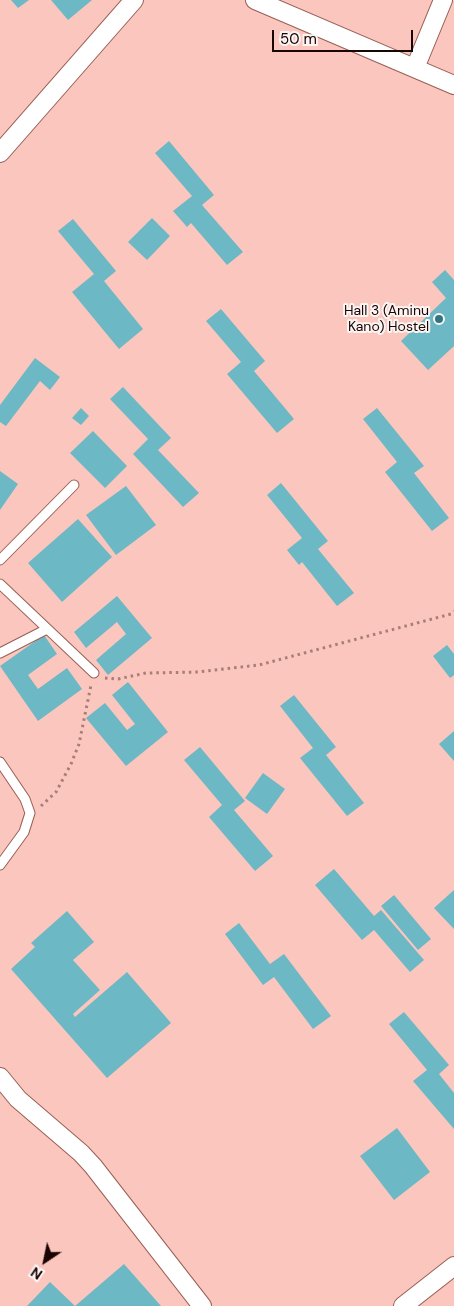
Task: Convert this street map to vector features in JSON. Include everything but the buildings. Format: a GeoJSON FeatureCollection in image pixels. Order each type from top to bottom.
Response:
{"type":"FeatureCollection","features":[{"type":"Feature","properties":{"kind":"street"},"geometry":{"type":"LineString","coordinates":[[0,153],[134,0]]}},
{"type":"Feature","properties":{"kind":"street"},"geometry":{"type":"LineString","coordinates":[[255,0],[454,85]]}},
{"type":"Feature","properties":{"kind":"street"},"geometry":{"type":"LineString","coordinates":[[415,68],[443,0]]}},
{"type":"Feature","properties":{"kind":"street"},"geometry":{"type":"LineString","coordinates":[[0,1077],[18,1098],[81,1153],[93,1166],[202,1306]]}},
{"type":"Feature","properties":{"kind":"street"},"geometry":{"type":"LineString","coordinates":[[404,1306],[454,1266]]}},
{"type":"Feature","properties":{"kind":"lane"},"geometry":{"type":"LineString","coordinates":[[0,560],[74,485]]}},
{"type":"Feature","properties":{"kind":"lane"},"geometry":{"type":"LineString","coordinates":[[0,584],[94,673]]}},
{"type":"Feature","properties":{"kind":"lane"},"geometry":{"type":"LineString","coordinates":[[0,653],[46,629]]}},
{"type":"Feature","properties":{"kind":"lane"},"geometry":{"type":"LineString","coordinates":[[0,762],[25,799],[30,813],[24,832],[0,866]]}},
{"type":"Feature","properties":{"kind":"path"},"geometry":{"type":"LineString","coordinates":[[30,813],[56,792],[71,764],[79,744],[94,673],[105,678],[118,679],[146,673],[198,672],[259,665],[453,613]]}},
{"type":"Feature","properties":{"kind":"place","name":"Hall 3 (Aminu Kano) Hostel"},"geometry":{"type":"Point","coordinates":[439,319]}}]}
